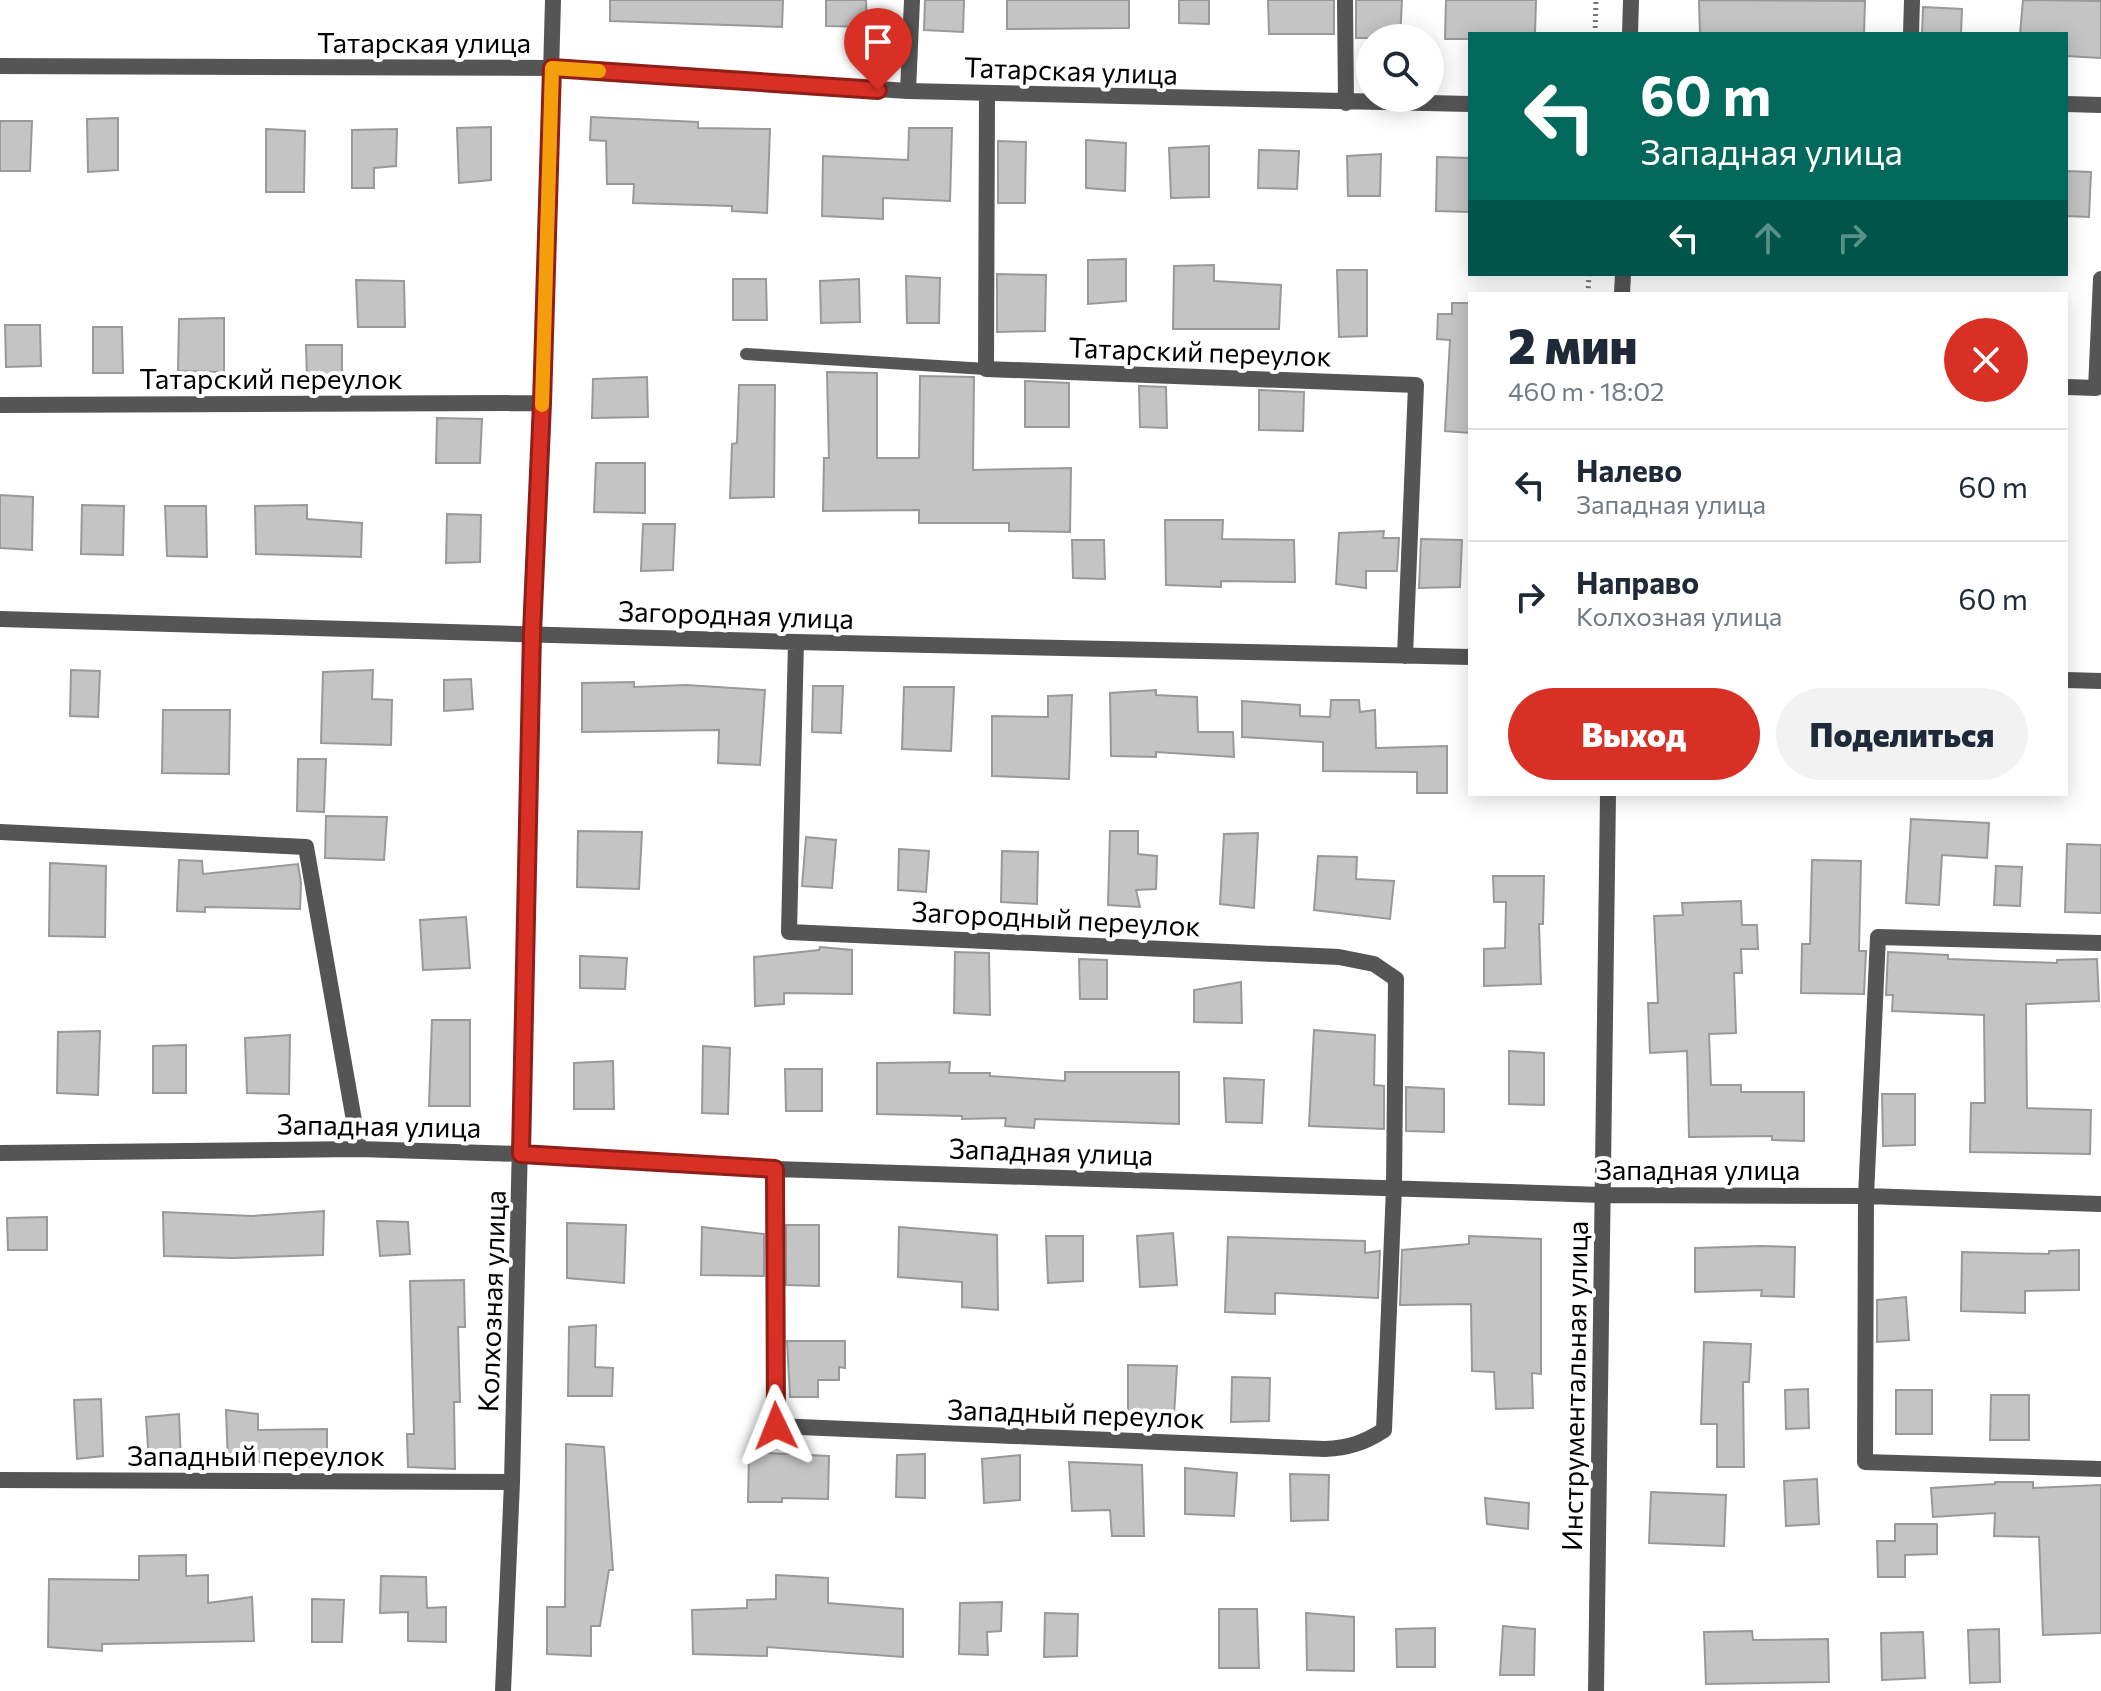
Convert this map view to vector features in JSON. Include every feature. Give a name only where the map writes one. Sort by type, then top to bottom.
[{"type":"street","name":"Колхозная улица","points":[[503,1691],[512,1482],[532,633],[553,0]]},
{"type":"street","points":[[908,91],[912,0]]},
{"type":"street","points":[[1345,0],[1346,103]]},
{"type":"street","points":[[1630,32],[1631,0]]},
{"type":"street","points":[[1911,32],[1912,0]]},
{"type":"street","name":"Татарская улица","points":[[0,66],[552,68],[908,91],[1468,104]]},
{"type":"street","points":[[986,369],[987,94]]},
{"type":"street","points":[[2068,104],[2101,105]]},
{"type":"street","points":[[2068,387],[2096,388],[2101,279]]},
{"type":"street","name":"Татарский переулок","points":[[986,369],[1416,385],[1405,656]]},
{"type":"street","name":"Татарский переулок","points":[[0,405],[542,403]]},
{"type":"street","name":"Загородная улица","points":[[0,619],[796,642],[1468,657]]},
{"type":"street","name":"Загородный переулок","points":[[796,642],[789,932],[1339,957],[1374,964],[1396,979],[1394,1188]]},
{"type":"street","points":[[2068,680],[2101,681]]},
{"type":"street","name":"Инструментальная улица","points":[[1596,1691],[1608,796]]},
{"type":"street","points":[[0,832],[306,847],[359,1149]]},
{"type":"street","points":[[2101,943],[1878,937],[1866,1196],[1865,1462],[2101,1469]]},
{"type":"street","name":"Западная улица","points":[[0,1153],[359,1149],[521,1154],[775,1169],[1603,1195],[1866,1196],[2101,1204]]},
{"type":"street","name":"Западный переулок","points":[[775,1169],[776,1426],[1325,1449],[1365,1443],[1384,1430],[1394,1188]]},
{"type":"street","name":"Западный переулок","points":[[0,1480],[512,1482]]},
{"type":"lane","points":[[746,354],[986,369]]},
{"type":"path","points":[[1595,32],[1596,0]]},
{"type":"building","points":[[610,0],[783,0],[782,27],[610,21]]},
{"type":"building","points":[[826,0],[866,0],[867,27],[826,26]]},
{"type":"building","points":[[925,0],[964,0],[963,32],[924,30]]},
{"type":"building","points":[[1007,0],[1129,0],[1129,28],[1007,29]]},
{"type":"building","points":[[1179,0],[1209,0],[1209,24],[1179,23]]},
{"type":"building","points":[[1268,0],[1334,0],[1334,34],[1269,34]]},
{"type":"building","points":[[1356,0],[1402,0],[1401,24],[1356,24]]},
{"type":"building","points":[[1446,0],[1536,0],[1535,32],[1468,32],[1468,39],[1445,39]]},
{"type":"building","points":[[1699,0],[1865,1],[1864,32],[1700,32]]},
{"type":"building","points":[[2023,0],[2101,1],[2101,58],[2068,56],[2068,32],[2020,32]]},
{"type":"building","points":[[1923,7],[1962,9],[1961,32],[1922,32]]},
{"type":"building","points":[[591,117],[698,122],[698,128],[770,129],[767,213],[732,211],[732,206],[633,203],[634,184],[607,184],[606,141],[590,140]]},
{"type":"building","points":[[118,118],[118,170],[88,172],[87,119]]},
{"type":"building","points":[[0,121],[32,121],[30,171],[0,171]]},
{"type":"building","points":[[491,127],[491,180],[459,183],[457,128]]},
{"type":"building","points":[[909,128],[952,128],[950,201],[883,198],[883,219],[822,216],[823,156],[908,160]]},
{"type":"building","points":[[266,129],[305,131],[304,192],[266,192]]},
{"type":"building","points":[[397,129],[396,166],[374,168],[374,188],[352,188],[352,130]]},
{"type":"building","points":[[1086,140],[1126,143],[1125,191],[1086,188]]},
{"type":"building","points":[[998,141],[1026,142],[1025,203],[998,203]]},
{"type":"building","points":[[1209,146],[1209,197],[1171,198],[1169,148]]},
{"type":"building","points":[[1259,150],[1299,151],[1297,189],[1258,188]]},
{"type":"building","points":[[1381,154],[1380,196],[1348,196],[1347,156]]},
{"type":"building","points":[[1437,157],[1468,158],[1468,212],[1436,211]]},
{"type":"building","points":[[2068,171],[2091,172],[2089,217],[2068,216]]},
{"type":"building","points":[[1126,259],[1126,301],[1088,304],[1088,260]]},
{"type":"building","points":[[1214,265],[1214,281],[1281,285],[1279,329],[1173,329],[1174,266]]},
{"type":"building","points":[[1337,270],[1367,270],[1367,336],[1339,337]]},
{"type":"building","points":[[997,274],[1046,275],[1045,331],[997,332]]},
{"type":"building","points":[[906,276],[940,278],[939,323],[907,323]]},
{"type":"building","points":[[733,279],[766,279],[767,320],[733,320]]},
{"type":"building","points":[[859,279],[860,322],[821,323],[820,281]]},
{"type":"building","points":[[356,280],[404,281],[405,327],[358,327]]},
{"type":"building","points":[[1452,303],[1468,303],[1468,433],[1445,431],[1450,340],[1437,339],[1438,314],[1452,314]]},
{"type":"building","points":[[224,318],[224,372],[178,371],[179,319]]},
{"type":"building","points":[[5,325],[40,325],[41,366],[6,367]]},
{"type":"building","points":[[93,327],[122,327],[123,373],[93,373]]},
{"type":"building","points":[[306,345],[342,345],[342,379],[307,380]]},
{"type":"building","points":[[827,372],[877,373],[877,458],[919,458],[920,376],[974,377],[973,470],[1071,468],[1070,532],[1009,531],[1009,523],[919,523],[919,510],[823,511],[824,458],[829,458]]},
{"type":"building","points":[[647,377],[648,417],[592,418],[593,379]]},
{"type":"building","points":[[1025,381],[1069,383],[1069,427],[1025,427]]},
{"type":"building","points":[[739,385],[775,385],[774,497],[730,498],[732,444],[737,443]]},
{"type":"building","points":[[1139,386],[1166,387],[1167,428],[1140,427]]},
{"type":"building","points":[[1259,390],[1304,392],[1303,431],[1259,430]]},
{"type":"building","points":[[437,418],[482,419],[480,463],[436,463]]},
{"type":"building","points":[[596,463],[645,463],[645,513],[594,512]]},
{"type":"building","points":[[0,495],[33,497],[32,550],[0,548]]},
{"type":"building","points":[[82,505],[124,506],[123,555],[81,554]]},
{"type":"building","points":[[307,505],[307,519],[362,523],[361,557],[256,554],[255,506]]},
{"type":"building","points":[[165,506],[206,506],[207,557],[167,556]]},
{"type":"building","points":[[447,514],[481,515],[480,562],[446,563]]},
{"type":"building","points":[[1165,520],[1223,520],[1222,539],[1294,540],[1295,582],[1221,581],[1221,587],[1166,585]]},
{"type":"building","points":[[643,524],[675,524],[673,570],[641,571]]},
{"type":"building","points":[[1384,531],[1383,538],[1399,538],[1397,571],[1366,571],[1366,588],[1336,584],[1339,533]]},
{"type":"building","points":[[1421,539],[1462,540],[1460,587],[1419,588]]},
{"type":"building","points":[[1072,540],[1104,540],[1105,579],[1073,578]]},
{"type":"building","points":[[71,670],[100,671],[98,717],[70,716]]},
{"type":"building","points":[[373,670],[372,699],[392,700],[391,745],[321,743],[323,672]]},
{"type":"building","points":[[471,679],[473,709],[444,711],[444,680]]},
{"type":"building","points":[[634,682],[634,687],[686,685],[765,690],[760,765],[718,763],[719,730],[582,732],[582,683]]},
{"type":"building","points":[[813,686],[843,686],[841,733],[812,732]]},
{"type":"building","points":[[904,687],[954,687],[951,751],[902,749]]},
{"type":"building","points":[[1156,690],[1156,695],[1197,697],[1198,732],[1233,732],[1234,757],[1156,752],[1156,757],[1111,756],[1110,693]]},
{"type":"building","points":[[1072,695],[1069,779],[992,776],[992,716],[1048,717],[1048,696]]},
{"type":"building","points":[[1331,700],[1359,700],[1360,712],[1375,710],[1376,748],[1447,746],[1447,793],[1417,793],[1417,772],[1323,771],[1323,742],[1242,737],[1242,701],[1300,705],[1300,716],[1330,717]]},
{"type":"building","points":[[163,710],[230,710],[229,774],[162,773]]},
{"type":"building","points":[[298,759],[326,759],[324,812],[297,811]]},
{"type":"building","points":[[326,816],[387,817],[384,860],[325,858]]},
{"type":"building","points":[[1911,819],[1989,823],[1987,858],[1942,855],[1939,905],[1906,903]]},
{"type":"building","points":[[578,831],[642,832],[639,889],[577,887]]},
{"type":"building","points":[[1110,831],[1138,831],[1138,854],[1157,856],[1156,889],[1136,890],[1140,907],[1108,905]]},
{"type":"building","points":[[1258,833],[1254,908],[1220,904],[1224,834]]},
{"type":"building","points":[[806,837],[836,840],[832,888],[802,886]]},
{"type":"building","points":[[2067,844],[2101,845],[2101,913],[2065,912]]},
{"type":"building","points":[[899,849],[929,851],[926,892],[898,890]]},
{"type":"building","points":[[1002,851],[1038,852],[1037,904],[1001,902]]},
{"type":"building","points":[[1318,856],[1357,857],[1356,879],[1394,881],[1390,919],[1314,910]]},
{"type":"building","points":[[179,860],[202,861],[203,874],[298,864],[300,909],[205,907],[205,912],[177,911]]},
{"type":"building","points":[[1812,860],[1861,861],[1859,951],[1866,951],[1864,994],[1801,993],[1802,944],[1810,944]]},
{"type":"building","points":[[50,863],[106,866],[105,937],[49,936]]},
{"type":"building","points":[[1996,866],[2022,867],[2020,906],[1994,905]]},
{"type":"building","points":[[1493,876],[1544,876],[1543,924],[1539,924],[1541,984],[1484,986],[1484,949],[1505,948],[1506,902],[1494,902]]},
{"type":"building","points":[[1741,901],[1742,925],[1757,925],[1758,949],[1741,949],[1742,973],[1734,973],[1736,1033],[1709,1034],[1711,1085],[1741,1085],[1741,1092],[1804,1092],[1804,1141],[1772,1140],[1772,1136],[1689,1137],[1687,1051],[1650,1053],[1648,1003],[1658,1003],[1654,916],[1683,915],[1682,903]]},
{"type":"building","points":[[466,917],[470,968],[423,970],[420,920]]},
{"type":"building","points":[[820,947],[852,950],[852,994],[784,993],[784,1004],[755,1006],[754,957],[819,950]]},
{"type":"building","points":[[955,952],[989,953],[990,1015],[954,1013]]},
{"type":"building","points":[[1888,952],[1948,955],[1948,959],[2057,963],[2057,960],[2097,959],[2099,1001],[2026,1004],[2027,1108],[2091,1110],[2090,1154],[1970,1152],[1971,1103],[1985,1103],[1984,1015],[1892,1011],[1893,995],[1886,995]]},
{"type":"building","points":[[580,956],[627,958],[625,989],[580,988]]},
{"type":"building","points":[[1079,959],[1107,960],[1107,999],[1080,999]]},
{"type":"building","points":[[1241,982],[1242,1023],[1194,1022],[1194,990]]},
{"type":"building","points":[[432,1020],[470,1020],[470,1106],[429,1106]]},
{"type":"building","points":[[1314,1030],[1375,1035],[1374,1085],[1384,1086],[1384,1129],[1309,1126]]},
{"type":"building","points":[[100,1031],[98,1095],[57,1093],[58,1032]]},
{"type":"building","points":[[290,1035],[289,1094],[247,1093],[245,1038]]},
{"type":"building","points":[[186,1045],[186,1093],[153,1093],[153,1046]]},
{"type":"building","points":[[703,1046],[730,1048],[728,1114],[702,1113]]},
{"type":"building","points":[[1509,1051],[1544,1053],[1544,1105],[1509,1104]]},
{"type":"building","points":[[613,1061],[614,1109],[574,1109],[574,1063]]},
{"type":"building","points":[[950,1062],[949,1073],[990,1073],[990,1076],[1065,1081],[1065,1072],[1179,1072],[1179,1124],[1035,1119],[1034,1128],[1005,1126],[1006,1118],[877,1114],[877,1063]]},
{"type":"building","points":[[785,1069],[822,1069],[822,1111],[786,1111]]},
{"type":"building","points":[[1224,1078],[1264,1080],[1262,1123],[1226,1122]]},
{"type":"building","points":[[1406,1087],[1444,1089],[1444,1132],[1406,1131]]},
{"type":"building","points":[[1882,1094],[1915,1094],[1915,1145],[1883,1146]]},
{"type":"building","points":[[324,1211],[323,1255],[233,1258],[164,1256],[163,1212],[252,1216]]},
{"type":"building","points":[[47,1217],[47,1250],[8,1250],[7,1218]]},
{"type":"building","points":[[377,1221],[408,1222],[410,1254],[380,1256]]},
{"type":"building","points":[[567,1223],[626,1225],[624,1283],[567,1278]]},
{"type":"building","points":[[786,1225],[819,1225],[819,1286],[786,1285]]},
{"type":"building","points":[[702,1227],[764,1234],[764,1276],[701,1275]]},
{"type":"building","points":[[899,1227],[997,1235],[998,1310],[962,1307],[962,1282],[898,1277]]},
{"type":"building","points":[[1173,1233],[1177,1285],[1140,1287],[1137,1236]]},
{"type":"building","points":[[1046,1236],[1083,1236],[1083,1281],[1048,1283]]},
{"type":"building","points":[[1469,1236],[1541,1239],[1541,1374],[1532,1373],[1533,1408],[1496,1409],[1494,1372],[1472,1371],[1471,1304],[1400,1305],[1402,1250],[1469,1244]]},
{"type":"building","points":[[1228,1237],[1365,1241],[1365,1253],[1380,1251],[1378,1298],[1275,1293],[1275,1314],[1225,1312]]},
{"type":"building","points":[[1795,1247],[1794,1297],[1761,1296],[1762,1290],[1695,1292],[1695,1248]]},
{"type":"building","points":[[2079,1250],[2079,1290],[2025,1291],[2025,1313],[1961,1311],[1962,1252],[2049,1254],[2049,1251]]},
{"type":"building","points":[[464,1280],[465,1327],[458,1327],[460,1402],[454,1402],[455,1469],[408,1467],[407,1434],[414,1434],[410,1281]]},
{"type":"building","points":[[1906,1297],[1909,1340],[1877,1342],[1877,1300]]},
{"type":"building","points":[[596,1325],[595,1367],[613,1368],[612,1396],[568,1396],[569,1327]]},
{"type":"building","points":[[787,1341],[845,1341],[845,1368],[839,1367],[839,1380],[818,1380],[818,1397],[790,1397]]},
{"type":"building","points":[[1704,1342],[1751,1344],[1749,1382],[1743,1382],[1744,1467],[1717,1467],[1717,1424],[1701,1424]]},
{"type":"building","points":[[1128,1365],[1177,1366],[1174,1416],[1128,1417]]},
{"type":"building","points":[[1232,1377],[1270,1378],[1269,1421],[1231,1422]]},
{"type":"building","points":[[1808,1389],[1809,1428],[1786,1429],[1785,1390]]},
{"type":"building","points":[[1896,1390],[1932,1390],[1932,1434],[1896,1434]]},
{"type":"building","points":[[1991,1395],[2029,1395],[2029,1440],[1990,1440]]},
{"type":"building","points":[[101,1399],[103,1456],[77,1459],[74,1400]]},
{"type":"building","points":[[226,1410],[258,1414],[258,1430],[327,1429],[327,1466],[300,1467],[300,1460],[228,1463]]},
{"type":"building","points":[[179,1414],[181,1462],[149,1462],[146,1417]]},
{"type":"building","points":[[566,1444],[604,1447],[613,1570],[609,1570],[600,1626],[591,1626],[591,1656],[547,1654],[547,1607],[565,1607]]},
{"type":"building","points":[[749,1452],[829,1456],[828,1499],[782,1498],[782,1502],[748,1502]]},
{"type":"building","points":[[925,1454],[925,1498],[896,1497],[897,1455]]},
{"type":"building","points":[[1020,1455],[1020,1500],[984,1503],[982,1459]]},
{"type":"building","points":[[1069,1462],[1142,1465],[1144,1536],[1112,1536],[1110,1510],[1072,1511]]},
{"type":"building","points":[[1185,1468],[1237,1473],[1234,1516],[1185,1514]]},
{"type":"building","points":[[1290,1474],[1329,1475],[1328,1520],[1291,1521]]},
{"type":"building","points":[[1817,1479],[1819,1524],[1786,1526],[1784,1481]]},
{"type":"building","points":[[2033,1482],[2033,1488],[2101,1485],[2101,1633],[2043,1635],[2039,1537],[1994,1536],[1995,1513],[1933,1517],[1931,1488]]},
{"type":"building","points":[[1651,1492],[1726,1495],[1724,1546],[1649,1543]]},
{"type":"building","points":[[1485,1498],[1529,1503],[1528,1529],[1487,1524]]},
{"type":"building","points":[[1895,1524],[1937,1524],[1937,1554],[1905,1555],[1905,1577],[1878,1577],[1877,1541],[1895,1541]]},
{"type":"building","points":[[186,1555],[186,1576],[208,1575],[208,1603],[252,1597],[254,1641],[102,1644],[102,1651],[48,1647],[49,1579],[139,1580],[139,1556]]},
{"type":"building","points":[[776,1575],[828,1578],[828,1603],[903,1609],[903,1657],[767,1647],[767,1656],[693,1654],[692,1610],[747,1608],[747,1600],[776,1599]]},
{"type":"building","points":[[381,1576],[426,1577],[427,1608],[446,1607],[446,1642],[408,1641],[408,1612],[380,1613]]},
{"type":"building","points":[[312,1599],[344,1600],[342,1642],[312,1642]]},
{"type":"building","points":[[1002,1602],[1001,1631],[987,1632],[988,1655],[959,1654],[960,1603]]},
{"type":"building","points":[[1219,1609],[1257,1609],[1259,1668],[1219,1668]]},
{"type":"building","points":[[1045,1613],[1078,1614],[1077,1656],[1044,1657]]},
{"type":"building","points":[[1306,1613],[1354,1617],[1354,1671],[1307,1670]]},
{"type":"building","points":[[1503,1626],[1535,1629],[1534,1675],[1500,1675]]},
{"type":"building","points":[[1435,1628],[1435,1667],[1397,1667],[1396,1629]]},
{"type":"building","points":[[1999,1629],[2000,1682],[1970,1683],[1968,1630]]},
{"type":"building","points":[[1752,1631],[1753,1640],[1828,1639],[1829,1682],[1706,1684],[1704,1632]]},
{"type":"building","points":[[1923,1632],[1925,1678],[1882,1680],[1881,1633]]},
{"type":"slow traffic","points":[[542,405],[552,68],[599,71]]},
{"type":"route","points":[[776,1426],[775,1169],[521,1154],[532,633],[552,68],[878,90]]}]
